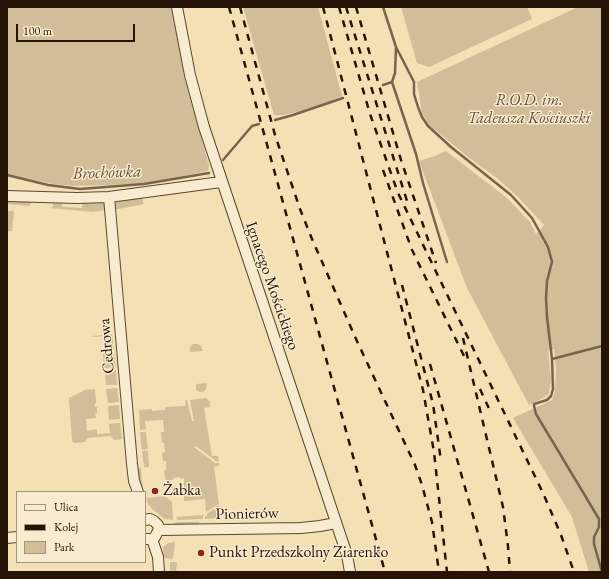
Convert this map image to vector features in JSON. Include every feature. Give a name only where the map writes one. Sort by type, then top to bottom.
[{"type":"street","name":"Ignacego Mościckiego","points":[[177,7],[190,75],[204,127],[221,182],[347,555],[350,572]]},
{"type":"street","points":[[7,196],[76,198],[109,197],[221,182]]},
{"type":"street","name":"Cedrowa","points":[[109,197],[133,468],[138,491]]},
{"type":"street","points":[[146,518],[154,521],[158,525],[158,534],[149,539],[158,557],[158,572]]},
{"type":"street","name":"Pionierów","points":[[159,530],[301,528],[336,523]]},
{"type":"green space","points":[[7,7],[172,7],[184,76],[209,166],[208,171],[142,184],[73,186],[52,184],[7,174]]},
{"type":"green space","points":[[243,7],[318,7],[342,96],[301,111],[284,115],[274,115]]},
{"type":"green space","name":"R.O.D. im. Tadeusza Kościuszki","points":[[401,7],[527,7],[532,19],[429,67],[417,63]]},
{"type":"green space","points":[[578,7],[602,7],[602,572],[589,572],[572,517],[513,418],[552,400],[555,391],[556,370],[554,349],[548,350],[551,379],[549,393],[545,397],[529,405],[467,288],[419,161],[446,151],[507,198],[530,222],[536,234],[544,225],[518,197],[497,178],[468,157],[428,124],[422,113],[417,82]]},
{"type":"green space","points":[[142,198],[144,204],[113,210],[116,202]]},
{"type":"green space","points":[[7,200],[31,200],[30,206],[7,204]]},
{"type":"green space","points":[[53,201],[61,201],[62,207],[82,208],[83,202],[100,201],[104,203],[107,210],[93,212],[49,208],[53,207]]},
{"type":"green space","points":[[7,211],[14,211],[12,231],[7,231]]},
{"type":"green space","points":[[112,334],[114,350],[105,351],[107,348],[106,338],[104,336],[92,336]]},
{"type":"green space","points":[[193,344],[198,344],[201,346],[203,351],[190,352],[190,347]]},
{"type":"green space","points":[[114,353],[116,367],[104,368],[103,354]]},
{"type":"green space","points":[[116,370],[117,385],[106,385],[105,372]]},
{"type":"green space","points":[[207,383],[206,389],[203,392],[196,390],[196,384]]},
{"type":"green space","points":[[117,388],[119,402],[108,403],[106,389]]},
{"type":"green space","points":[[94,389],[96,403],[95,407],[97,407],[97,413],[95,413],[96,418],[86,419],[87,431],[97,429],[97,434],[110,433],[109,424],[120,423],[122,439],[114,440],[111,436],[87,438],[85,442],[74,443],[72,441],[69,398],[85,390]]},
{"type":"green space","points":[[206,398],[210,402],[210,407],[204,408],[212,456],[218,456],[219,461],[216,461],[196,446],[194,447],[215,463],[219,463],[220,465],[214,467],[219,504],[206,512],[205,499],[184,501],[184,478],[173,478],[173,480],[165,479],[164,470],[166,470],[166,461],[163,461],[162,453],[165,452],[161,432],[164,432],[163,420],[145,421],[146,429],[140,430],[139,410],[165,410],[165,407],[185,406],[187,400],[192,421],[194,421],[190,400]]},
{"type":"green space","points":[[119,405],[120,419],[109,420],[108,406]]},
{"type":"green space","points":[[140,432],[146,432],[148,449],[142,450]]},
{"type":"green space","points":[[142,451],[148,451],[149,467],[144,467]]},
{"type":"green space","points":[[141,468],[143,491],[142,491],[136,469]]},
{"type":"green space","points":[[165,496],[172,502],[173,520],[165,519],[152,509],[146,498]]},
{"type":"green space","points":[[219,505],[221,518],[205,519],[207,514]]},
{"type":"green space","points":[[203,515],[203,519],[178,520],[176,517]]},
{"type":"green space","points":[[176,522],[199,522],[200,526],[173,526]]},
{"type":"green space","points":[[175,542],[173,559],[164,557],[163,547],[168,543]]},
{"type":"green space","points":[[170,562],[177,562],[176,572],[170,572]]},
{"type":"waterway","name":"Brochówka","points":[[383,7],[396,47],[395,73],[392,82],[383,85]]},
{"type":"waterway","points":[[396,47],[414,82],[414,94],[418,107],[428,126],[451,147],[511,195],[532,218],[548,247],[552,262],[547,281],[546,298],[552,359],[553,389],[551,396],[547,400],[534,404],[534,406],[536,414],[599,519],[599,527],[594,537],[594,544],[602,572]]},
{"type":"waterway","points":[[392,82],[416,154],[423,183],[447,262]]},
{"type":"waterway","name":"Brochówka","points":[[275,120],[343,98]]},
{"type":"waterway","name":"Brochówka","points":[[223,160],[252,126],[259,124]]},
{"type":"waterway","name":"Brochówka","points":[[7,175],[48,185],[80,189],[144,184],[209,173]]},
{"type":"waterway","points":[[552,359],[602,346]]},
{"type":"railway","points":[[229,7],[385,572]]},
{"type":"railway","points":[[240,7],[275,135],[300,209],[356,339],[415,465],[432,522],[439,572]]},
{"type":"railway","points":[[323,7],[423,390],[434,452],[447,572]]},
{"type":"railway","points":[[339,7],[370,114],[398,193],[543,493],[561,535],[574,572]]},
{"type":"railway","points":[[346,7],[407,201]]},
{"type":"railway","points":[[356,7],[401,160],[436,263]]},
{"type":"railway","points":[[383,170],[412,250],[465,358]]},
{"type":"railway","points":[[402,285],[433,404],[441,461]]},
{"type":"railway","points":[[463,338],[503,507],[510,572]]},
{"type":"railway","points":[[430,364],[489,572]]},
{"type":"railway","points":[[480,389],[491,413]]},
{"type":"place","name":"Żabka","points":[[155,491]]},
{"type":"place","name":"Punkt Przedszkolny Ziarenko","points":[[201,553]]}]
